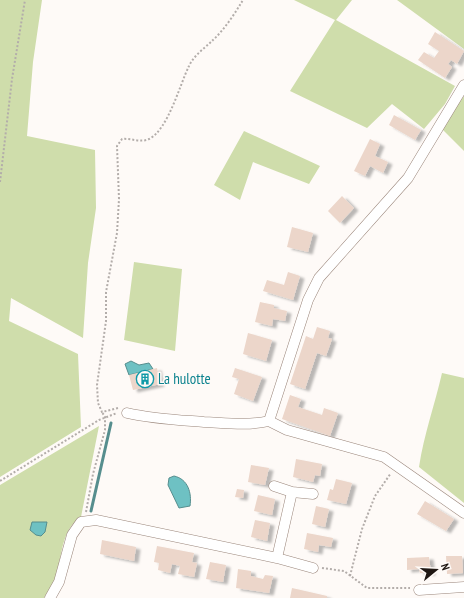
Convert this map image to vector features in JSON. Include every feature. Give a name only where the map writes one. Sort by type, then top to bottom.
[{"type":"street","points":[[269,420],[308,300],[319,278],[408,178],[464,85]]},
{"type":"street","points":[[125,411],[151,419],[238,424],[260,423],[269,420],[287,430],[384,457],[430,491],[464,513]]},
{"type":"street","points":[[274,486],[292,492],[312,494]]},
{"type":"street","points":[[277,558],[292,492]]},
{"type":"street","points":[[50,598],[59,582],[72,535],[80,522],[86,521],[96,520],[277,558],[313,568]]},
{"type":"street","points":[[419,590],[464,587]]},
{"type":"path","points":[[0,182],[12,79],[25,0]]},
{"type":"path","points":[[86,521],[87,504],[93,474],[105,430],[105,418],[98,403],[97,385],[106,322],[106,287],[117,234],[119,199],[117,146],[122,139],[145,140],[149,139],[158,131],[184,82],[192,60],[202,48],[214,39],[243,0]]},
{"type":"path","points":[[102,412],[111,409],[125,411]]},
{"type":"path","points":[[0,481],[105,418],[125,411]]},
{"type":"path","points":[[350,576],[362,529],[375,496],[396,466]]},
{"type":"path","points":[[313,568],[344,571],[367,588],[387,589],[405,587],[419,590]]},
{"type":"green space","points":[[0,0],[42,0],[33,62],[27,136],[95,150],[96,208],[88,263],[83,338],[11,298],[9,321],[78,354],[81,427],[0,477]]},
{"type":"green space","points":[[294,0],[352,0],[336,20],[455,86],[445,104],[424,129],[392,104],[367,128],[290,91],[335,20]]},
{"type":"green space","points":[[397,0],[464,0],[464,49]]},
{"type":"green space","points":[[464,96],[464,151],[441,128]]},
{"type":"green space","points":[[244,131],[320,166],[309,184],[253,162],[240,200],[214,185]]},
{"type":"green space","points":[[134,262],[182,269],[175,351],[124,340]]},
{"type":"green space","points":[[442,373],[464,378],[464,503],[419,467]]},
{"type":"green space","points":[[99,426],[81,517],[74,523],[65,538],[54,582],[44,598],[0,598],[0,485]]},
{"type":"water","points":[[131,361],[139,365],[149,363],[153,369],[129,375],[125,364]]},
{"type":"water","points":[[174,476],[186,483],[190,492],[190,506],[179,508],[168,485],[169,478]]},
{"type":"water","points":[[32,522],[47,522],[45,532],[41,536],[36,535],[30,530]]},
{"type":"building","points":[[435,32],[464,51],[457,64],[451,60],[448,64],[452,67],[445,78],[418,60],[424,52],[434,58],[439,51],[428,44]]},
{"type":"building","points":[[394,115],[421,130],[415,140],[389,125]]},
{"type":"building","points":[[370,139],[380,144],[375,156],[388,162],[383,173],[370,166],[365,176],[354,171]]},
{"type":"building","points":[[342,196],[354,208],[340,223],[328,211]]},
{"type":"building","points":[[292,227],[313,233],[308,252],[287,247]]},
{"type":"building","points":[[288,272],[300,276],[293,300],[263,291],[267,280],[284,285]]},
{"type":"building","points":[[260,302],[274,305],[274,308],[287,311],[285,321],[273,319],[272,326],[255,322]]},
{"type":"building","points":[[317,327],[330,331],[328,338],[332,339],[326,356],[317,353],[305,389],[290,384],[306,336],[313,339]]},
{"type":"building","points":[[248,333],[272,340],[266,361],[243,354]]},
{"type":"building","name":"La hulotte","points":[[157,368],[160,384],[133,390],[129,375]]},
{"type":"building","points":[[235,368],[262,377],[253,401],[234,394],[239,379],[232,377]]},
{"type":"building","points":[[290,395],[301,399],[298,407],[322,415],[324,408],[338,413],[330,436],[282,419]]},
{"type":"building","points":[[296,459],[322,464],[320,476],[315,475],[313,482],[293,477]]},
{"type":"building","points":[[251,465],[269,468],[265,485],[248,482]]},
{"type":"building","points":[[336,479],[352,483],[346,504],[327,500],[330,489],[333,490]]},
{"type":"building","points":[[237,489],[244,490],[243,498],[235,497]]},
{"type":"building","points":[[258,495],[275,499],[272,515],[254,511]]},
{"type":"building","points":[[425,501],[454,519],[446,531],[417,514]]},
{"type":"building","points":[[316,506],[329,509],[325,527],[312,524]]},
{"type":"building","points":[[255,520],[270,523],[267,541],[251,537]]},
{"type":"building","points":[[307,533],[333,538],[331,547],[319,545],[318,552],[304,549]]},
{"type":"building","points":[[102,540],[136,547],[134,561],[100,554]]},
{"type":"building","points":[[157,546],[194,553],[192,562],[197,563],[194,577],[178,574],[180,566],[172,564],[170,573],[158,570],[159,563],[154,562]]},
{"type":"building","points":[[446,556],[462,556],[463,573],[447,574]]},
{"type":"building","points":[[429,557],[431,573],[420,573],[419,569],[407,570],[407,558]]},
{"type":"building","points":[[210,562],[226,565],[223,582],[206,579]]},
{"type":"building","points":[[238,569],[251,571],[251,576],[263,579],[265,575],[273,576],[269,593],[236,588]]},
{"type":"building","points":[[292,588],[327,596],[327,598],[290,598]]},
{"type":"waterway","points":[[91,511],[111,423]]},
{"type":"place","name":"La hulotte","points":[[145,379]]}]
